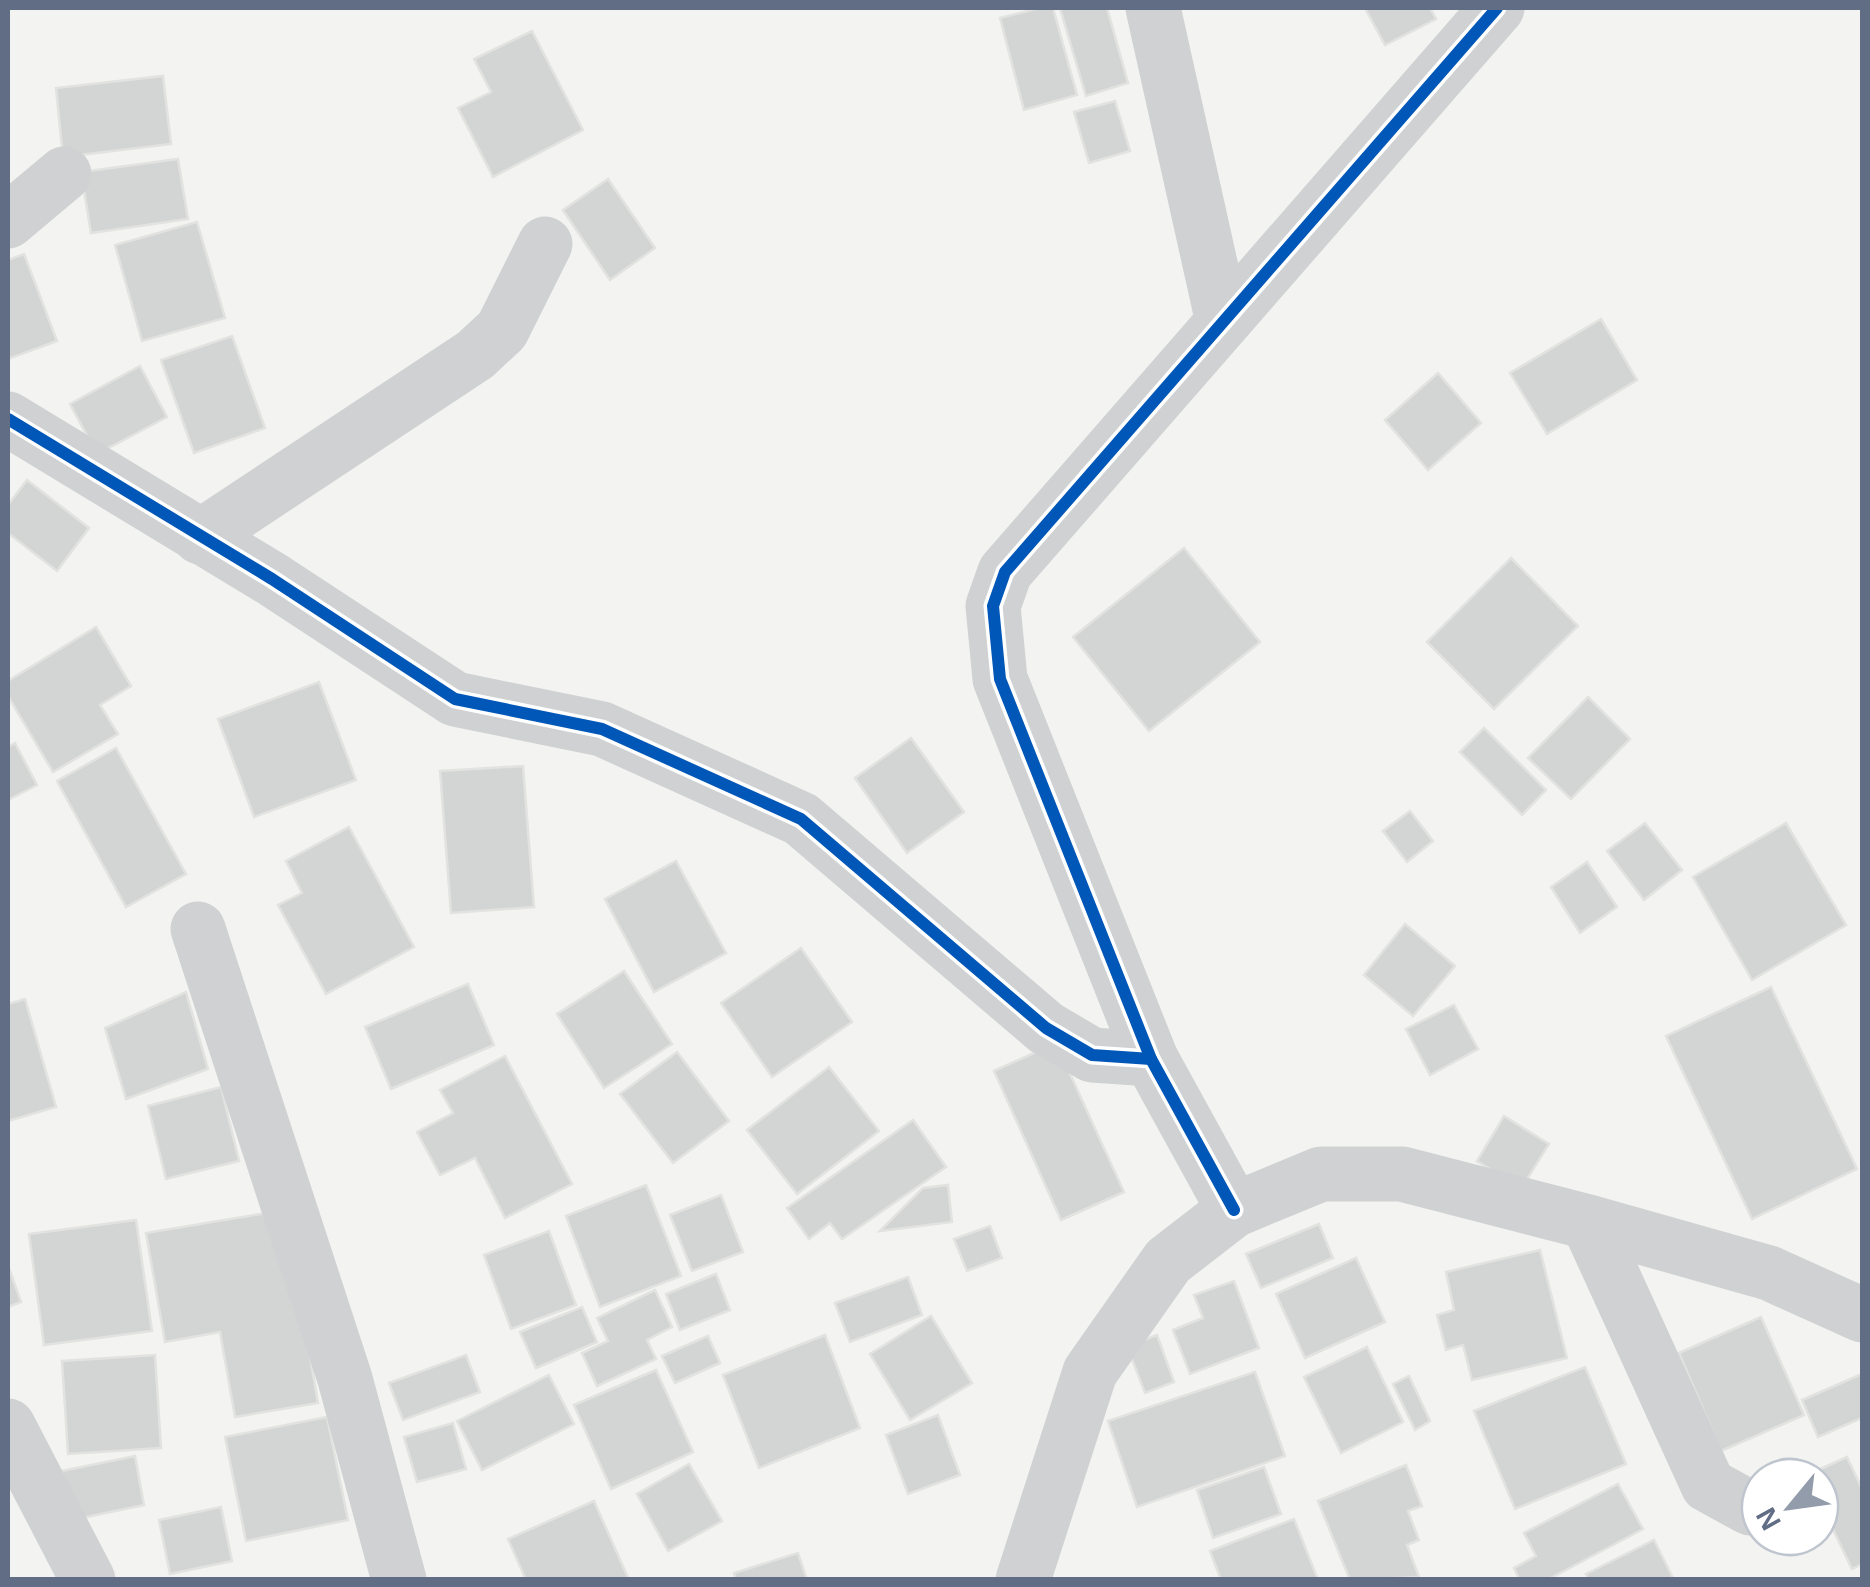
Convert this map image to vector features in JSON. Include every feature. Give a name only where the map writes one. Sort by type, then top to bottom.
[{"type":"street","points":[[1153,8],[1223,322]]},
{"type":"street","points":[[1234,1210],[1150,1059],[1000,679],[993,606],[1005,572],[1497,8]]},
{"type":"street","points":[[8,221],[64,174]]},
{"type":"street","points":[[200,537],[475,356],[502,330],[545,244]]},
{"type":"street","points":[[8,419],[455,699],[602,729],[802,819],[1046,1028],[1092,1056],[1150,1059]]},
{"type":"street","points":[[198,930],[346,1379],[399,1580]]},
{"type":"street","points":[[1023,1580],[1090,1372],[1168,1261],[1234,1210],[1321,1174],[1402,1174],[1588,1222],[1769,1273],[1862,1315]]},
{"type":"street","points":[[1588,1222],[1708,1485],[1740,1503]]},
{"type":"street","points":[[8,1426],[88,1580]]},
{"type":"building","points":[[1053,8],[1077,95],[1024,110],[1000,18]]},
{"type":"building","points":[[1060,8],[1107,8],[1128,83],[1086,96]]},
{"type":"building","points":[[1365,8],[1430,8],[1436,19],[1385,45]]},
{"type":"building","points":[[532,31],[583,130],[493,177],[458,108],[491,92],[474,59]]},
{"type":"building","points":[[163,76],[171,144],[63,157],[56,88]]},
{"type":"building","points":[[1115,101],[1130,151],[1089,163],[1074,112]]},
{"type":"building","points":[[178,159],[188,219],[91,233],[81,172]]},
{"type":"building","points":[[608,179],[655,248],[610,280],[563,210]]},
{"type":"building","points":[[197,222],[225,318],[142,341],[115,245]]},
{"type":"building","points":[[24,254],[57,341],[8,359],[8,260]]},
{"type":"building","points":[[1601,319],[1637,380],[1547,434],[1510,373]]},
{"type":"building","points":[[232,336],[265,428],[194,453],[161,360]]},
{"type":"building","points":[[140,366],[167,417],[97,454],[70,404]]},
{"type":"building","points":[[1438,373],[1481,423],[1428,470],[1385,420]]},
{"type":"building","points":[[27,480],[89,528],[57,571],[8,533],[8,505]]},
{"type":"building","points":[[1184,548],[1260,642],[1149,731],[1073,637]]},
{"type":"building","points":[[1511,558],[1578,626],[1494,709],[1427,642]]},
{"type":"building","points":[[96,627],[131,686],[100,705],[118,734],[53,772],[8,696],[8,681]]},
{"type":"building","points":[[319,682],[356,780],[254,817],[218,719]]},
{"type":"building","points":[[1588,697],[1630,739],[1571,799],[1528,758]]},
{"type":"building","points":[[1484,728],[1546,790],[1522,815],[1460,752]]},
{"type":"building","points":[[911,738],[964,812],[907,853],[855,778]]},
{"type":"building","points":[[15,743],[37,785],[8,800],[8,747]]},
{"type":"building","points":[[116,748],[186,874],[126,907],[57,781]]},
{"type":"building","points":[[523,766],[534,907],[451,913],[440,771]]},
{"type":"building","points":[[1410,811],[1433,841],[1407,862],[1383,831]]},
{"type":"building","points":[[1645,823],[1682,870],[1644,900],[1607,851]]},
{"type":"building","points":[[1786,823],[1846,925],[1752,980],[1693,877]]},
{"type":"building","points":[[349,827],[414,947],[326,994],[278,905],[302,893],[286,861]]},
{"type":"building","points":[[676,861],[726,953],[654,992],[605,899]]},
{"type":"building","points":[[1587,862],[1617,907],[1580,933],[1551,887]]},
{"type":"building","points":[[1405,924],[1455,966],[1413,1016],[1364,975]]},
{"type":"building","points":[[801,948],[852,1022],[772,1077],[721,1003]]},
{"type":"building","points":[[624,971],[672,1044],[604,1088],[557,1014]]},
{"type":"building","points":[[468,984],[494,1045],[391,1089],[365,1027]]},
{"type":"building","points":[[1771,987],[1857,1169],[1752,1219],[1666,1036]]},
{"type":"building","points":[[186,992],[208,1069],[126,1099],[105,1028]]},
{"type":"building","points":[[25,999],[56,1107],[8,1121],[8,1004]]},
{"type":"building","points":[[1454,1005],[1478,1049],[1430,1075],[1406,1029]]},
{"type":"building","points":[[1056,1043],[1124,1192],[1061,1220],[994,1071]]},
{"type":"building","points":[[677,1052],[729,1121],[673,1163],[620,1094]]},
{"type":"building","points":[[505,1056],[572,1184],[505,1218],[475,1158],[440,1175],[417,1132],[453,1113],[440,1090]]},
{"type":"building","points":[[829,1067],[879,1131],[797,1194],[747,1130]]},
{"type":"building","points":[[221,1087],[239,1161],[166,1179],[148,1106]]},
{"type":"building","points":[[1504,1116],[1549,1144],[1521,1189],[1477,1161]]},
{"type":"building","points":[[913,1120],[946,1167],[842,1239],[830,1223],[809,1239],[787,1208]]},
{"type":"building","points":[[646,1185],[681,1276],[600,1307],[566,1216]]},
{"type":"building","points":[[948,1185],[952,1222],[880,1231],[923,1188]]},
{"type":"building","points":[[721,1195],[743,1252],[692,1271],[670,1215]]},
{"type":"building","points":[[285,1210],[318,1403],[235,1417],[220,1332],[165,1342],[146,1233]]},
{"type":"building","points":[[136,1220],[152,1331],[44,1345],[29,1234]]},
{"type":"building","points":[[1319,1224],[1333,1258],[1261,1288],[1246,1254]]},
{"type":"building","points":[[990,1226],[1002,1258],[967,1271],[954,1239]]},
{"type":"building","points":[[549,1231],[576,1305],[511,1329],[484,1255]]},
{"type":"building","points":[[1540,1250],[1567,1358],[1472,1380],[1463,1345],[1446,1350],[1437,1315],[1454,1310],[1446,1272]]},
{"type":"building","points":[[1356,1258],[1385,1322],[1305,1358],[1276,1294]]},
{"type":"building","points":[[8,1265],[21,1302],[8,1307]]},
{"type":"building","points":[[716,1274],[730,1310],[680,1330],[666,1294]]},
{"type":"building","points":[[908,1277],[922,1315],[850,1342],[835,1303]]},
{"type":"building","points":[[1234,1281],[1259,1348],[1190,1374],[1173,1330],[1203,1318],[1194,1295]]},
{"type":"building","points":[[655,1290],[672,1327],[647,1340],[656,1359],[597,1386],[582,1353],[608,1341],[597,1318]]},
{"type":"building","points":[[582,1307],[597,1342],[536,1368],[520,1332]]},
{"type":"building","points":[[931,1316],[972,1383],[910,1420],[870,1354]]},
{"type":"building","points":[[1761,1317],[1804,1415],[1721,1451],[1679,1353]]},
{"type":"building","points":[[825,1335],[860,1428],[759,1468],[723,1375]]},
{"type":"building","points":[[1157,1335],[1174,1382],[1145,1393],[1127,1346]]},
{"type":"building","points":[[708,1336],[720,1363],[675,1383],[662,1356]]},
{"type":"building","points":[[1367,1347],[1403,1422],[1341,1453],[1304,1377]]},
{"type":"building","points":[[155,1355],[161,1448],[68,1454],[62,1361]]},
{"type":"building","points":[[466,1355],[480,1392],[403,1420],[389,1383]]},
{"type":"building","points":[[1585,1367],[1626,1464],[1515,1509],[1474,1411]]},
{"type":"building","points":[[656,1370],[693,1452],[611,1489],[574,1405]]},
{"type":"building","points":[[1255,1372],[1285,1456],[1137,1507],[1108,1421]]},
{"type":"building","points":[[1862,1374],[1862,1418],[1818,1437],[1802,1400]]},
{"type":"building","points":[[549,1375],[574,1424],[482,1470],[457,1421]]},
{"type":"building","points":[[1409,1376],[1430,1421],[1415,1430],[1393,1384]]},
{"type":"building","points":[[938,1415],[960,1475],[908,1494],[886,1435]]},
{"type":"building","points":[[327,1417],[348,1520],[246,1541],[225,1437]]},
{"type":"building","points":[[453,1423],[466,1469],[417,1482],[404,1437]]},
{"type":"building","points":[[135,1456],[144,1505],[72,1520],[62,1471]]},
{"type":"building","points":[[1847,1457],[1862,1489],[1862,1564],[1852,1569],[1840,1544],[1840,1460]]},
{"type":"building","points":[[689,1464],[722,1521],[668,1551],[637,1494]]},
{"type":"building","points":[[1406,1465],[1422,1506],[1408,1511],[1419,1540],[1407,1545],[1419,1577],[1350,1580],[1318,1501]]},
{"type":"building","points":[[1264,1467],[1281,1514],[1213,1538],[1197,1490]]},
{"type":"building","points":[[1618,1484],[1643,1529],[1547,1580],[1520,1580],[1514,1568],[1536,1556],[1524,1533]]},
{"type":"building","points":[[594,1501],[629,1580],[526,1580],[508,1539]]},
{"type":"building","points":[[221,1507],[232,1561],[170,1574],[159,1520]]},
{"type":"building","points":[[1294,1519],[1318,1580],[1221,1580],[1210,1551]]},
{"type":"building","points":[[1654,1540],[1674,1580],[1589,1580],[1586,1574]]},
{"type":"building","points":[[798,1553],[807,1580],[736,1580],[734,1573]]},
{"type":"cycle path","points":[[1234,1210],[1151,1059],[1000,679],[993,606],[1005,572],[1497,8]]},
{"type":"cycle path","points":[[8,419],[272,579],[455,699],[602,729],[801,819],[1046,1028],[1092,1055],[1151,1059]]}]
